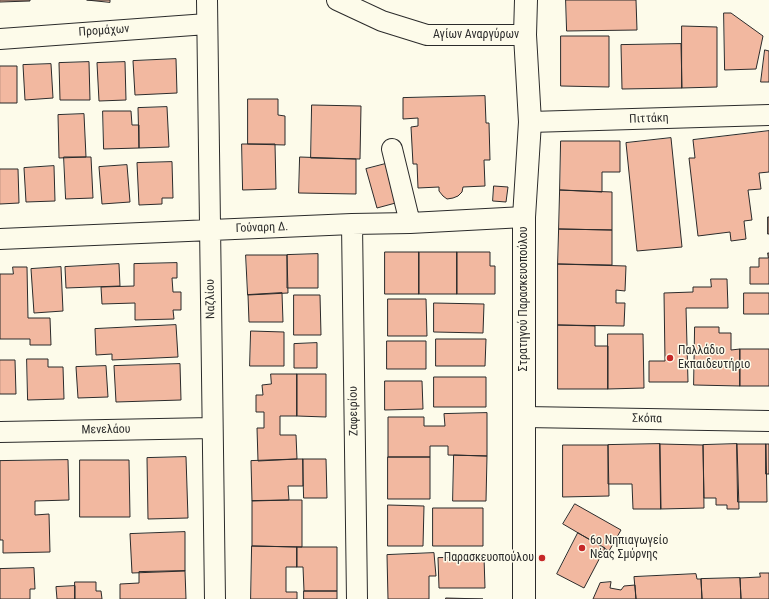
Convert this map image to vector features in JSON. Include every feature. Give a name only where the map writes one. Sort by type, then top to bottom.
[{"type":"street","name":"Ναζλίου","points":[[207,0],[215,599]]},
{"type":"street","name":"Αγίων Αναργύρων","points":[[337,0],[382,21],[427,35],[525,36]]},
{"type":"street","name":"Στρατηγού Παρασκευοπούλου","points":[[524,599],[524,217],[530,122],[525,36],[526,0]]},
{"type":"street","name":"Προμάχων","points":[[0,39],[207,24]]},
{"type":"street","name":"Πιττάκη","points":[[530,122],[769,115]]},
{"type":"street","points":[[392,149],[410,223]]},
{"type":"street","name":"Γούναρη Δ.","points":[[0,239],[352,224],[410,223],[524,217]]},
{"type":"street","name":"Ζαφειρίου","points":[[352,224],[357,599]]},
{"type":"street","name":"Σκόπα","points":[[525,417],[769,421]]},
{"type":"street","name":"Μενελάου","points":[[0,432],[212,428]]},
{"type":"building","points":[[0,0],[30,0],[30,1],[0,2]]},
{"type":"building","points":[[87,0],[110,0],[110,2]]},
{"type":"building","points":[[566,0],[636,0],[637,30],[567,31]]},
{"type":"building","points":[[724,13],[731,13],[763,36],[756,69],[725,70]]},
{"type":"building","points":[[682,26],[717,27],[717,87],[682,88]]},
{"type":"building","points":[[561,36],[609,36],[609,87],[561,86]]},
{"type":"building","points":[[681,44],[682,88],[622,89],[621,45]]},
{"type":"building","points":[[765,50],[769,51],[769,82],[761,82]]},
{"type":"building","points":[[176,59],[177,93],[135,95],[133,61]]},
{"type":"building","points":[[89,62],[90,100],[60,100],[59,63]]},
{"type":"building","points":[[125,62],[126,100],[99,101],[97,63]]},
{"type":"building","points":[[51,64],[53,98],[25,100],[23,65]]},
{"type":"building","points":[[0,66],[17,66],[17,103],[0,103]]},
{"type":"building","points":[[485,96],[486,123],[489,123],[490,160],[484,160],[485,186],[463,187],[462,192],[458,196],[447,199],[439,191],[439,187],[418,188],[417,164],[413,164],[411,127],[418,126],[418,118],[403,119],[403,98]]},
{"type":"building","points":[[248,99],[278,99],[278,115],[285,116],[285,145],[248,144]]},
{"type":"building","points":[[312,105],[361,106],[360,159],[311,158]]},
{"type":"building","points":[[167,107],[169,147],[139,148],[138,108]]},
{"type":"building","points":[[103,111],[131,111],[132,125],[139,125],[139,148],[104,149]]},
{"type":"building","points":[[84,114],[86,157],[59,158],[58,115]]},
{"type":"building","points":[[769,131],[769,172],[759,173],[761,189],[748,190],[752,220],[744,221],[746,239],[731,241],[730,232],[698,236],[689,158],[695,158],[693,140]]},
{"type":"building","points":[[671,138],[682,247],[637,251],[626,143]]},
{"type":"building","points":[[561,141],[620,141],[620,172],[602,172],[602,192],[560,190]]},
{"type":"building","points":[[242,144],[275,144],[276,189],[243,190]]},
{"type":"building","points":[[64,157],[91,157],[93,198],[66,199]]},
{"type":"building","points":[[300,157],[356,159],[356,194],[299,193]]},
{"type":"building","points":[[172,162],[173,198],[162,198],[162,204],[139,205],[137,163]]},
{"type":"building","points":[[393,162],[403,201],[377,208],[366,169]]},
{"type":"building","points":[[127,165],[130,202],[102,204],[99,167]]},
{"type":"building","points":[[54,166],[55,201],[26,202],[24,168]]},
{"type":"building","points":[[0,169],[18,169],[19,203],[0,204]]},
{"type":"building","points":[[494,186],[508,187],[506,202],[493,201]]},
{"type":"building","points":[[560,190],[612,192],[612,230],[559,229]]},
{"type":"building","points":[[769,217],[769,234],[768,234]]},
{"type":"building","points":[[559,229],[612,230],[612,265],[558,264]]},
{"type":"building","points":[[385,252],[419,252],[419,294],[385,294]]},
{"type":"building","points":[[419,252],[457,252],[457,294],[419,294]]},
{"type":"building","points":[[457,252],[490,252],[490,266],[495,266],[495,294],[457,294]]},
{"type":"building","points":[[768,253],[769,284],[750,284],[750,267],[759,267],[759,258],[768,258]]},
{"type":"building","points":[[318,254],[318,288],[287,288],[287,255]]},
{"type":"building","points":[[246,255],[287,255],[288,293],[248,295]]},
{"type":"building","points":[[177,263],[177,278],[172,278],[173,292],[181,292],[181,310],[173,310],[174,319],[135,320],[135,303],[102,304],[101,287],[134,286],[134,264]]},
{"type":"building","points":[[119,264],[120,286],[66,288],[65,267]]},
{"type":"building","points":[[558,264],[626,266],[625,291],[616,290],[616,303],[625,303],[624,326],[558,325]]},
{"type":"building","points":[[13,267],[27,267],[28,318],[50,318],[51,345],[30,345],[30,339],[0,339],[0,274],[13,274]]},
{"type":"building","points":[[61,267],[63,311],[34,313],[31,269]]},
{"type":"building","points":[[711,279],[727,279],[728,308],[686,308],[688,382],[649,382],[649,361],[665,361],[664,293],[693,292],[693,287],[711,287]]},
{"type":"building","points":[[282,293],[283,322],[249,322],[248,295]]},
{"type":"building","points":[[744,293],[769,293],[769,314],[744,314]]},
{"type":"building","points":[[294,295],[320,295],[321,335],[294,335]]},
{"type":"building","points":[[388,299],[426,299],[427,336],[388,336]]},
{"type":"building","points":[[434,303],[484,304],[483,333],[434,332]]},
{"type":"building","points":[[176,325],[178,357],[112,360],[112,354],[96,355],[95,329]]},
{"type":"building","points":[[558,325],[595,326],[595,346],[608,346],[608,389],[558,389]]},
{"type":"building","points":[[695,327],[719,327],[719,333],[731,333],[731,350],[740,349],[740,386],[694,385]]},
{"type":"building","points":[[251,331],[284,332],[284,366],[250,366]]},
{"type":"building","points":[[608,334],[643,334],[644,388],[608,389]]},
{"type":"building","points":[[436,339],[486,339],[485,366],[436,366]]},
{"type":"building","points":[[387,341],[426,341],[426,369],[387,369]]},
{"type":"building","points":[[317,343],[317,368],[294,368],[294,344]]},
{"type":"building","points":[[740,349],[769,349],[769,386],[740,386]]},
{"type":"building","points":[[27,359],[48,359],[48,367],[63,367],[64,399],[28,400]]},
{"type":"building","points":[[0,360],[15,360],[16,394],[0,394]]},
{"type":"building","points":[[180,364],[181,400],[116,402],[114,366]]},
{"type":"building","points":[[106,366],[108,397],[78,398],[76,367]]},
{"type":"building","points":[[271,374],[297,374],[297,416],[280,416],[280,435],[296,435],[297,459],[258,461],[257,428],[264,428],[264,412],[256,412],[256,395],[263,395],[262,385],[271,384]]},
{"type":"building","points":[[297,374],[326,374],[326,417],[297,416]]},
{"type":"building","points":[[434,377],[486,377],[486,407],[434,407]]},
{"type":"building","points":[[385,381],[422,381],[423,409],[385,410]]},
{"type":"building","points":[[487,413],[487,456],[448,455],[448,446],[430,446],[430,457],[388,457],[388,417],[424,417],[424,426],[445,426],[444,414]]},
{"type":"building","points":[[660,444],[661,509],[633,509],[632,484],[608,484],[608,445]]},
{"type":"building","points":[[660,444],[703,445],[704,508],[661,509]]},
{"type":"building","points":[[737,444],[739,509],[727,509],[727,505],[716,505],[716,498],[704,498],[703,445]]},
{"type":"building","points":[[737,444],[766,444],[767,502],[738,502]]},
{"type":"building","points":[[766,444],[769,444],[769,474],[766,474]]},
{"type":"building","points":[[563,445],[608,445],[609,496],[563,497]]},
{"type":"building","points":[[454,455],[487,456],[486,501],[453,501]]},
{"type":"building","points":[[186,457],[188,518],[148,519],[147,458]]},
{"type":"building","points":[[388,457],[430,457],[430,499],[388,499]]},
{"type":"building","points":[[303,459],[303,486],[288,486],[289,500],[252,501],[251,461]]},
{"type":"building","points":[[303,459],[326,459],[327,498],[304,498]]},
{"type":"building","points":[[68,460],[69,500],[35,501],[35,515],[49,514],[50,552],[3,553],[3,540],[0,540],[0,461]]},
{"type":"building","points":[[80,460],[129,460],[130,517],[80,517]]},
{"type":"building","points":[[302,500],[302,547],[252,546],[252,501]]},
{"type":"building","points":[[575,504],[621,530],[609,551],[563,524]]},
{"type":"building","points":[[388,505],[424,506],[423,546],[388,546]]},
{"type":"building","points":[[433,508],[483,508],[483,546],[433,546]]},
{"type":"building","points":[[185,532],[185,571],[132,573],[130,534]]},
{"type":"building","points":[[578,533],[605,548],[584,588],[557,574]]},
{"type":"building","points":[[252,546],[297,547],[297,567],[286,567],[286,592],[297,592],[297,599],[251,599]]},
{"type":"building","points":[[297,547],[337,547],[337,591],[304,591],[303,567],[297,567]]},
{"type":"building","points":[[434,553],[436,576],[429,576],[429,599],[388,599],[387,555]]},
{"type":"building","points":[[484,557],[485,588],[439,588],[438,558]]},
{"type":"building","points":[[34,568],[35,589],[30,589],[30,599],[0,599],[0,569]]},
{"type":"building","points":[[185,571],[186,599],[120,599],[120,584],[139,583],[139,572]]},
{"type":"building","points":[[760,573],[769,573],[769,599],[741,599],[740,578],[760,577]]},
{"type":"building","points":[[696,574],[697,579],[701,579],[702,599],[636,599],[634,577]]},
{"type":"building","points":[[740,578],[741,599],[702,599],[701,579]]},
{"type":"building","points":[[75,582],[96,582],[96,591],[101,591],[102,599],[75,599]]},
{"type":"building","points":[[611,582],[610,588],[621,590],[624,586],[635,585],[636,599],[593,599],[600,583]]},
{"type":"building","points":[[75,586],[75,599],[57,599],[56,587]]},
{"type":"building","points":[[304,591],[337,591],[337,599],[304,599]]},
{"type":"building","points":[[446,598],[483,599],[446,599]]},
{"type":"place","name":"Παλλάδιο Εκπαιδευτήριο","points":[[670,358]]},
{"type":"place","name":"6ο Νηπιαγωγείο Νέας Σμύρνης","points":[[582,548]]},
{"type":"place","name":"Παρασκευοπούλου","points":[[542,558]]}]
